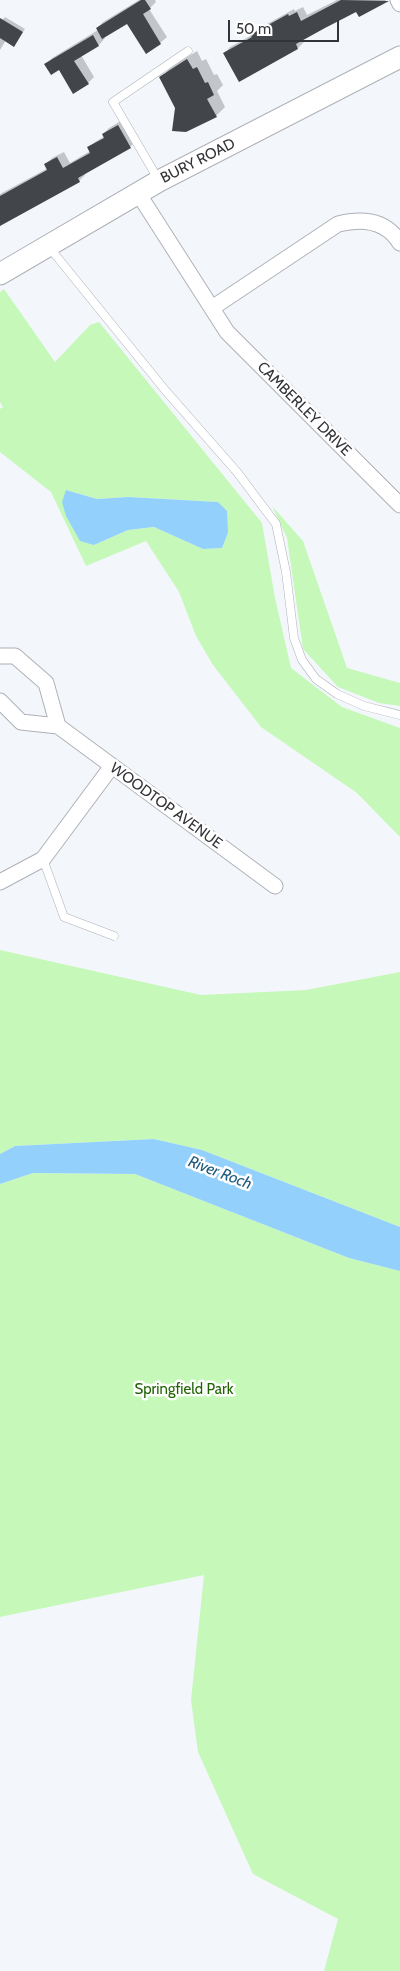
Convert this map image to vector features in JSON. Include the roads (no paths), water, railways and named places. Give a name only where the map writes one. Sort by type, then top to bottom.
[{"type":"main road","name":"BURY ROAD","points":[[0,274],[159,181],[400,57]]},
{"type":"street","points":[[398,0],[400,4]]},
{"type":"street","name":"CAMBERLEY DRIVE","points":[[138,193],[226,332],[400,505]]},
{"type":"street","points":[[212,308],[338,224],[355,220],[372,222],[386,227],[400,243]]},
{"type":"street","points":[[0,656],[15,656],[46,683],[58,726],[21,722],[0,701]]},
{"type":"street","name":"WOODTOP AVENUE","points":[[58,726],[275,886]]},
{"type":"street","points":[[0,882],[43,859],[112,766]]},
{"type":"lane","points":[[159,181],[113,102],[188,51]]},
{"type":"lane","points":[[48,245],[165,390],[236,472],[276,524],[286,572],[294,638],[302,660],[316,678],[337,694],[364,706],[400,715]]},
{"type":"lane","points":[[43,859],[64,918],[114,936]]},
{"type":"water","points":[[66,490],[97,499],[128,497],[218,502],[227,511],[228,533],[222,548],[203,549],[154,527],[128,530],[94,545],[80,541],[66,516],[62,502]]},
{"type":"water","name":"River Roch","points":[[154,1139],[202,1150],[400,1227],[400,1271],[349,1258],[135,1174],[33,1173],[0,1184],[0,1154],[15,1146]]},
{"type":"park label","name":"Springfield Park","points":[[184,1390]]}]
